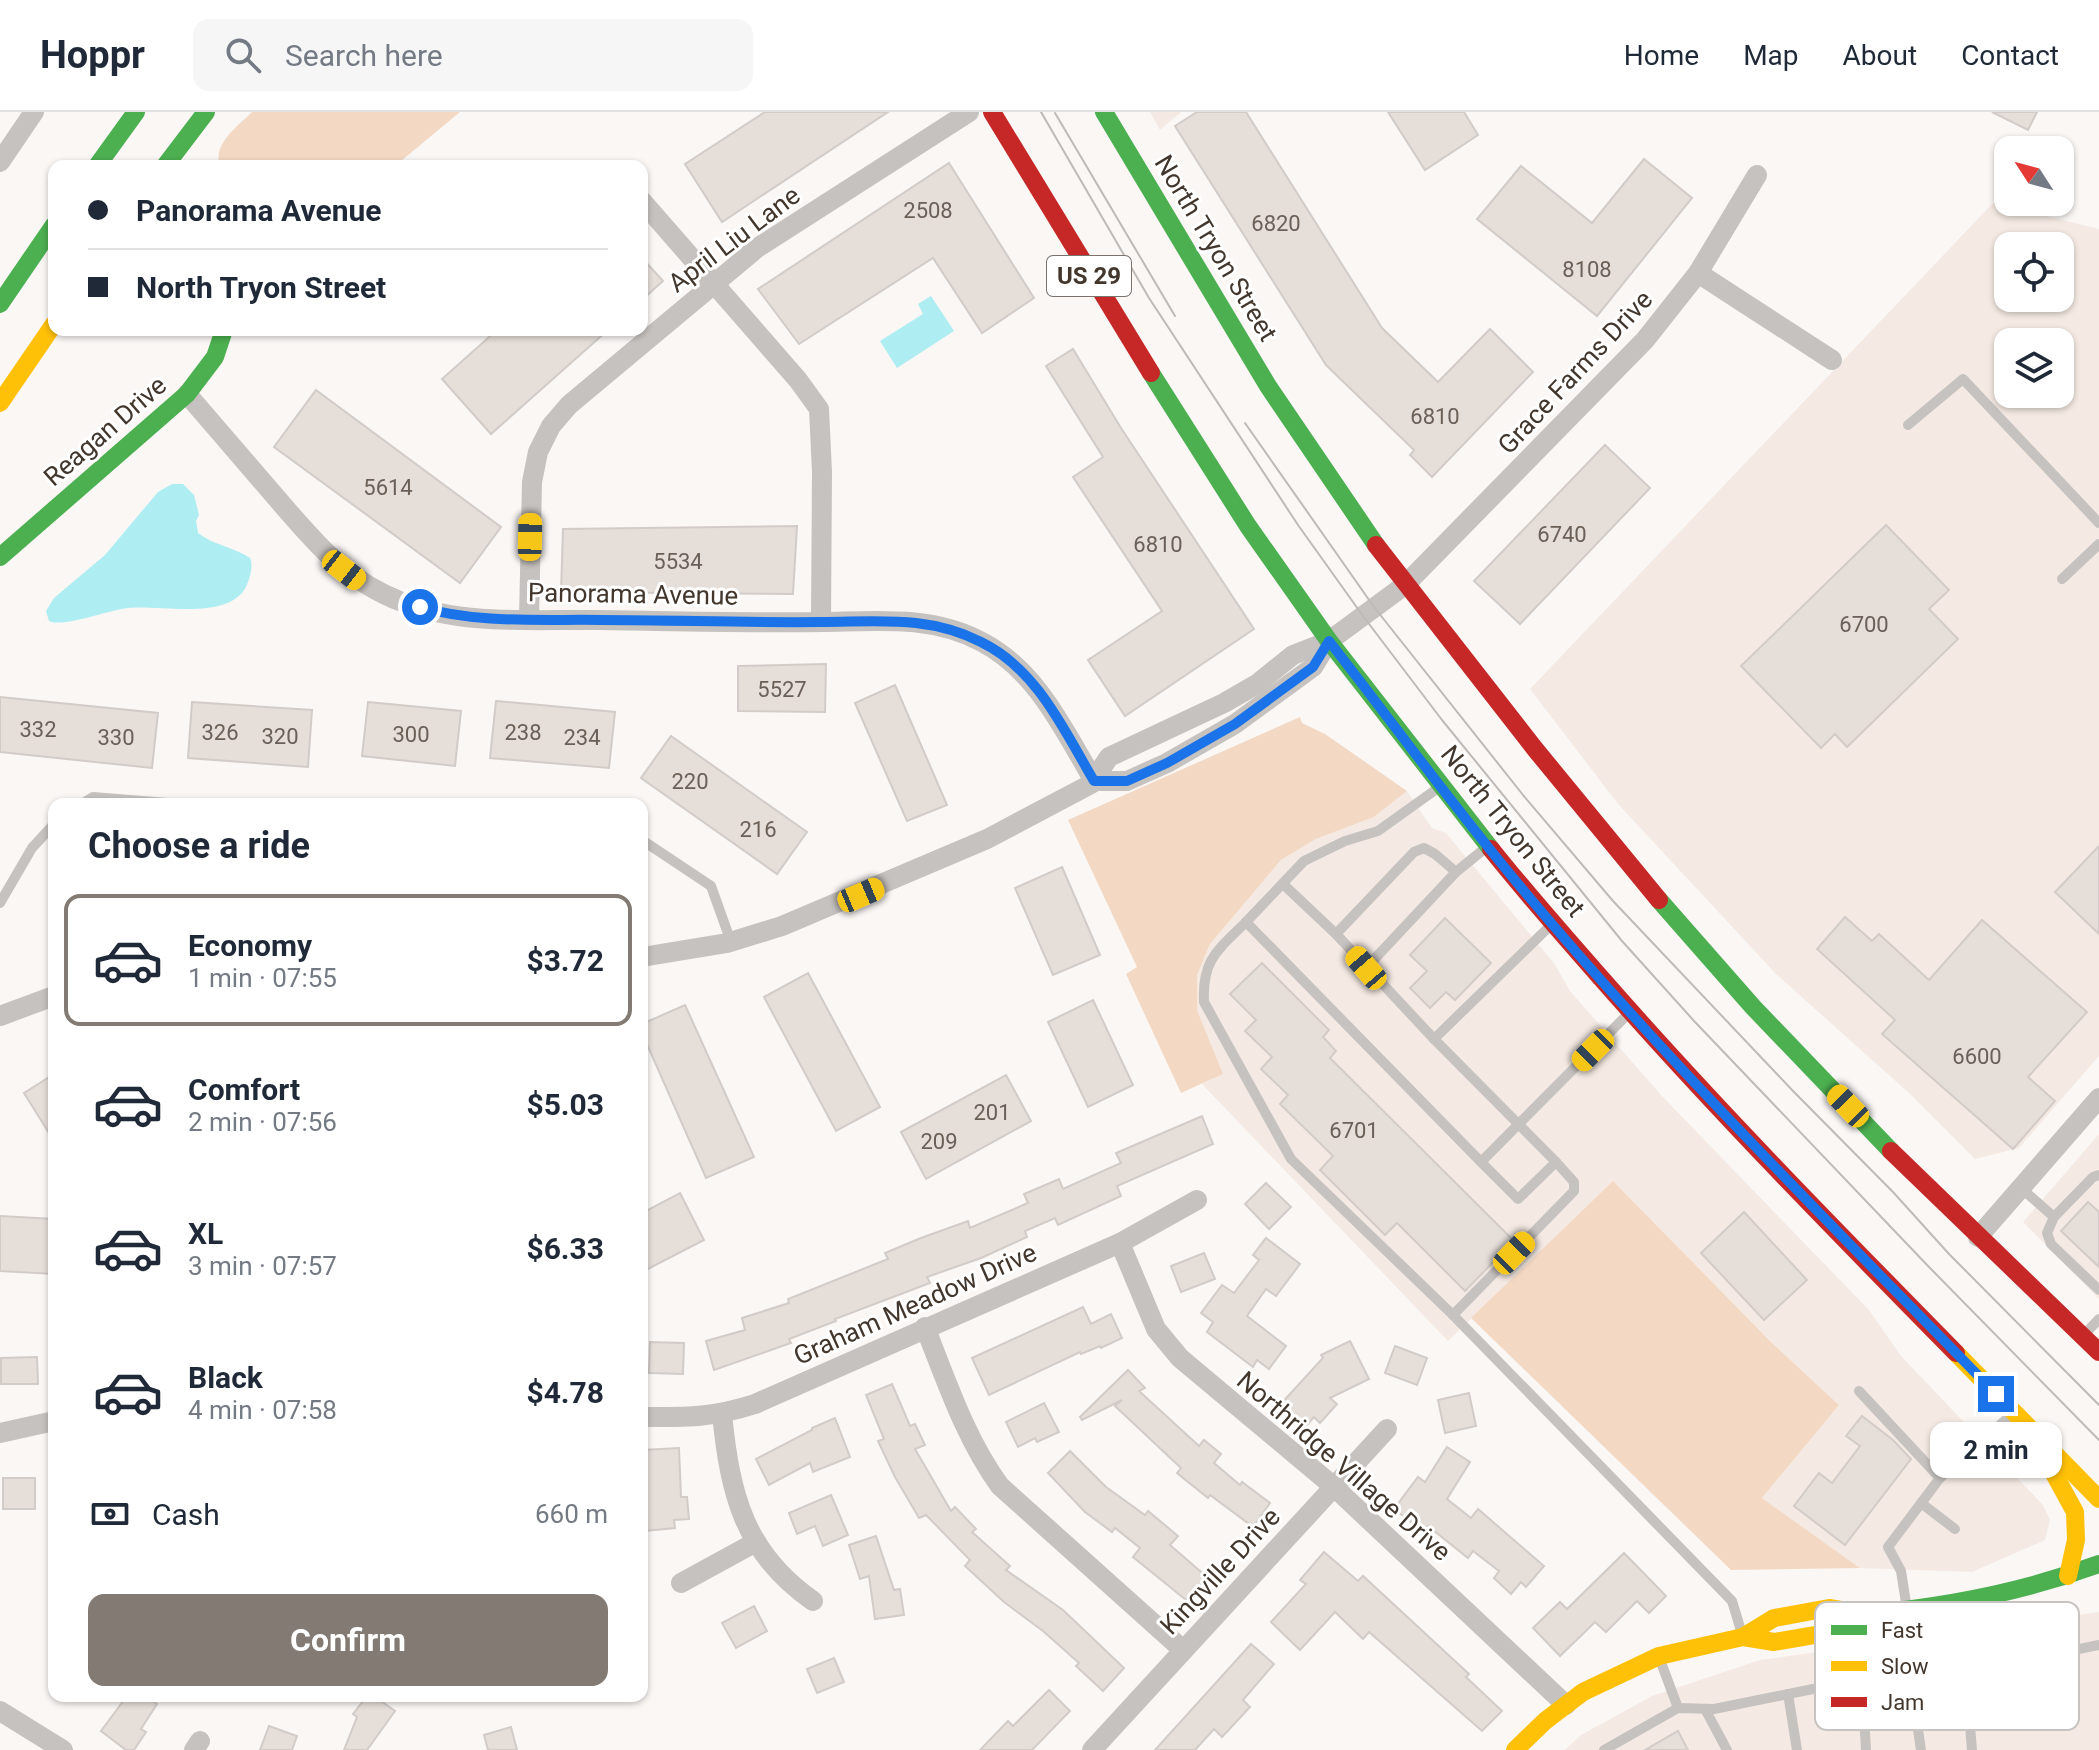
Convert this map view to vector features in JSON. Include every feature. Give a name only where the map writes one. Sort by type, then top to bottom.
[{"type":"main road","points":[[101,160],[136,112]]},
{"type":"main road","points":[[169,160],[206,112]]},
{"type":"main road","name":"North Tryon Street","points":[[992,112],[1156,383],[1248,526],[1329,641],[1488,846],[1552,924],[1767,1161],[2099,1499]]},
{"type":"main road","name":"North Tryon Street","points":[[1104,112],[1217,305],[1325,473],[1405,585],[1556,777],[1693,941],[1791,1048],[1978,1237],[2099,1352]]},
{"type":"main road","points":[[187,160],[189,133]]},
{"type":"main road","points":[[0,304],[48,234]]},
{"type":"main road","points":[[0,403],[48,333]]},
{"type":"main road","name":"Reagan Drive","points":[[0,557],[187,394],[212,365],[223,336]]},
{"type":"main road","points":[[2028,1426],[2075,1512],[2076,1540],[2068,1576]]},
{"type":"main road","points":[[1964,1602],[2068,1576],[2099,1564]]},
{"type":"main road","points":[[1515,1750],[1583,1692],[1659,1656],[1743,1637],[1774,1642],[1815,1635]]},
{"type":"street","points":[[0,162],[34,112]]},
{"type":"street","name":"April Liu Lane","points":[[529,619],[532,482],[538,452],[551,426],[569,405],[757,248],[969,112]]},
{"type":"street","name":"Grace Farms Drive","points":[[1329,641],[1405,585],[1645,340],[1698,273],[1757,175]]},
{"type":"street","points":[[648,208],[798,380],[819,409],[822,472],[821,622]]},
{"type":"street","points":[[1698,273],[1832,360]]},
{"type":"street","name":"Panorama Avenue","points":[[187,394],[327,556],[361,583],[402,602],[438,613],[529,619],[904,620],[943,627],[982,642],[1013,664],[1044,696],[1094,781]]},
{"type":"street","points":[[1094,781],[1109,757],[1224,703],[1257,684],[1293,655],[1329,641]]},
{"type":"street","points":[[648,956],[731,942],[796,921],[906,876],[1001,832],[1094,781],[1127,781],[1167,763],[1235,724],[1313,667],[1329,641]]},
{"type":"street","points":[[0,1016],[48,998]]},
{"type":"street","points":[[1978,1237],[2099,1098]]},
{"type":"street","name":"Graham Meadow Drive","points":[[648,1417],[722,1414],[755,1404],[1120,1243],[1197,1200]]},
{"type":"street","name":"Northridge Village Drive","points":[[1120,1243],[1151,1319],[1166,1343],[1333,1486],[1566,1705]]},
{"type":"street","points":[[925,1327],[948,1386],[988,1470],[1000,1486],[1183,1650]]},
{"type":"street","points":[[722,1414],[731,1486],[756,1542],[775,1571],[813,1601]]},
{"type":"street","points":[[0,1433],[48,1422]]},
{"type":"street","name":"Kingville Drive","points":[[1092,1750],[1387,1429]]},
{"type":"street","points":[[681,1583],[756,1542]]},
{"type":"street","points":[[0,1711],[63,1750]]},
{"type":"lane","points":[[1908,425],[1963,379],[2099,523]]},
{"type":"lane","points":[[2062,579],[2099,544]]},
{"type":"lane","points":[[1441,785],[1378,831],[1345,841],[1304,861],[1213,955],[1203,979],[1204,1002],[1291,1159],[1453,1315],[1732,1601],[1743,1637]]},
{"type":"lane","points":[[0,903],[32,848],[48,831]]},
{"type":"lane","points":[[648,844],[711,886],[731,942]]},
{"type":"lane","points":[[1366,968],[1456,872],[1488,846]]},
{"type":"lane","points":[[1336,934],[1414,852],[1424,848],[1456,872]]},
{"type":"lane","points":[[1283,884],[1336,934],[1574,1182],[1574,1191],[1453,1315]]},
{"type":"lane","points":[[1246,922],[1518,1199],[1556,1162]]},
{"type":"lane","points":[[1434,1039],[1552,924]]},
{"type":"lane","points":[[1481,1162],[1631,1012]]},
{"type":"lane","points":[[2099,1175],[2093,1177],[2054,1217],[2047,1233],[2051,1244],[2099,1290]]},
{"type":"lane","points":[[2021,1188],[2054,1217]]},
{"type":"lane","points":[[2082,1336],[2099,1319]]},
{"type":"lane","points":[[1859,1391],[1940,1478]]},
{"type":"lane","points":[[1906,1602],[1901,1571],[1888,1547],[1940,1478],[2014,1412]]},
{"type":"lane","points":[[1921,1503],[1955,1529]]},
{"type":"lane","points":[[2079,1649],[2099,1645]]},
{"type":"lane","points":[[1659,1656],[1678,1708]]},
{"type":"lane","points":[[1604,1750],[1678,1708],[1705,1709],[1815,1689]]},
{"type":"lane","points":[[1788,1694],[1797,1750]]},
{"type":"lane","points":[[1705,1709],[1727,1750]]},
{"type":"lane","points":[[1865,1730],[1866,1750]]},
{"type":"lane","points":[[1918,1730],[1921,1750]]},
{"type":"lane","points":[[1970,1730],[1972,1750]]},
{"type":"shaded area","points":[[252,112],[460,112],[402,160],[219,160],[223,143]]},
{"type":"shaded area","points":[[1150,112],[1181,112],[1160,130]]},
{"type":"shaded area","points":[[1993,203],[1994,216],[2046,216],[2099,229],[2099,1056],[2019,1148],[1975,1159],[1910,1094],[1776,974],[1618,804],[1530,689]]},
{"type":"shaded area","points":[[1300,717],[1302,723],[1325,734],[1407,791],[1374,817],[1316,839],[1281,860],[1210,944],[1197,975],[1197,1010],[1223,1074],[1181,1093],[1126,974],[1137,967],[1068,820]]},
{"type":"shaded area","points":[[1407,791],[1432,828],[1446,833],[1554,963],[1570,991],[1661,1095],[1869,1310],[1901,1356],[2043,1505],[2050,1520],[2045,1540],[1972,1572],[1860,1568],[1762,1498],[1839,1405],[1770,1341],[1613,1181],[1448,1341],[1202,1084],[1222,1074],[1197,1010],[1197,975],[1210,944],[1281,860],[1316,839],[1374,817]]},
{"type":"shaded area","points":[[2099,1134],[2099,1299],[2023,1222]]},
{"type":"shaded area","points":[[1613,1181],[1770,1341],[1839,1405],[1762,1498],[1860,1568],[1731,1570],[1471,1318]]},
{"type":"shaded area","points":[[2099,1612],[2099,1750],[1565,1750],[1581,1735],[1652,1696],[1760,1660],[1815,1652],[1815,1730],[2079,1730],[2079,1615]]},
{"type":"water","points":[[931,296],[954,331],[897,368],[880,341],[923,314],[918,304]]},
{"type":"water","points":[[172,484],[183,484],[194,495],[199,515],[196,521],[198,533],[250,558],[250,576],[240,595],[228,603],[213,607],[128,608],[64,622],[49,621],[46,611],[54,598],[105,555],[158,492]]},
{"type":"building","points":[[765,112],[888,112],[722,222],[685,164]]},
{"type":"building","points":[[1197,112],[1246,112],[1382,328],[1438,382],[1490,329],[1533,372],[1432,477],[1410,455],[1414,450],[1326,365],[1175,126]]},
{"type":"building","points":[[1388,112],[1464,112],[1478,135],[1425,170]]},
{"type":"building","points":[[1992,112],[2037,112],[2028,130]]},
{"type":"building","points":[[1644,159],[1692,198],[1597,316],[1477,219],[1521,166],[1592,223]]},
{"type":"building","points":[[949,163],[1034,298],[982,333],[933,258],[799,344],[758,289]]},
{"type":"building","points":[[648,265],[663,281],[648,295]]},
{"type":"building","points":[[490,336],[601,336],[491,434],[442,379]]},
{"type":"building","points":[[1073,349],[1121,428],[1254,629],[1125,716],[1088,660],[1162,611],[1073,477],[1103,457],[1046,366]]},
{"type":"building","points":[[316,390],[501,527],[460,583],[274,447]]},
{"type":"building","points":[[1605,445],[1650,488],[1520,624],[1474,581]]},
{"type":"building","points":[[1886,525],[1949,590],[1929,609],[1958,639],[1847,747],[1835,734],[1821,748],[1741,666]]},
{"type":"building","points":[[797,526],[793,594],[561,592],[563,529]]},
{"type":"building","points":[[826,664],[825,712],[738,711],[738,666]]},
{"type":"building","points":[[895,685],[947,805],[907,821],[855,703]]},
{"type":"building","points":[[0,697],[158,713],[152,768],[0,752]]},
{"type":"building","points":[[496,701],[615,712],[609,768],[490,758]]},
{"type":"building","points":[[192,702],[312,710],[308,767],[188,758]]},
{"type":"building","points":[[368,702],[461,711],[455,766],[362,756]]},
{"type":"building","points":[[671,736],[807,832],[777,874],[641,778]]},
{"type":"building","points":[[2099,846],[2099,934],[2055,892]]},
{"type":"building","points":[[1062,867],[1100,955],[1053,975],[1015,888]]},
{"type":"building","points":[[1845,917],[1872,941],[1879,934],[1929,980],[1982,920],[2087,1012],[2028,1077],[2055,1101],[2013,1149],[1882,1034],[1895,1020],[1817,949]]},
{"type":"building","points":[[1445,918],[1491,963],[1455,1000],[1446,992],[1430,1008],[1410,988],[1427,971],[1410,955]]},
{"type":"building","points":[[1262,963],[1329,1030],[1323,1037],[1336,1051],[1330,1058],[1514,1241],[1465,1291],[1397,1223],[1385,1235],[1320,1170],[1333,1156],[1280,1104],[1288,1095],[1261,1069],[1272,1057],[1245,1031],[1256,1020],[1230,994]]},
{"type":"building","points":[[808,973],[880,1107],[836,1131],[764,997]]},
{"type":"building","points":[[1093,1000],[1133,1085],[1088,1107],[1048,1022]]},
{"type":"building","points":[[685,1005],[754,1157],[706,1178],[648,1047],[648,1021]]},
{"type":"building","points":[[1006,1075],[1031,1121],[926,1179],[901,1132]]},
{"type":"building","points":[[48,1078],[48,1131],[24,1093]]},
{"type":"building","points":[[1202,1116],[1213,1144],[1117,1186],[1121,1196],[1058,1225],[1055,1218],[1025,1231],[1027,1237],[981,1258],[927,1277],[930,1283],[835,1319],[789,1339],[791,1343],[714,1370],[706,1341],[745,1330],[742,1318],[789,1303],[788,1299],[888,1259],[885,1253],[921,1238],[968,1221],[970,1228],[1028,1203],[1024,1194],[1059,1179],[1063,1189],[1121,1163],[1116,1153]]},
{"type":"building","points":[[1266,1183],[1291,1207],[1269,1229],[1245,1204]]},
{"type":"building","points":[[680,1193],[704,1240],[648,1269],[648,1210]]},
{"type":"building","points":[[2088,1202],[2099,1212],[2099,1267],[2061,1231]]},
{"type":"building","points":[[1744,1212],[1807,1280],[1764,1320],[1701,1253]]},
{"type":"building","points":[[0,1216],[48,1219],[48,1274],[0,1271]]},
{"type":"building","points":[[1266,1238],[1300,1264],[1276,1296],[1266,1289],[1247,1316],[1286,1346],[1269,1369],[1257,1360],[1253,1367],[1207,1332],[1213,1322],[1201,1313],[1222,1285],[1234,1293],[1259,1260],[1253,1255]]},
{"type":"building","points":[[1204,1253],[1215,1279],[1181,1292],[1171,1266]]},
{"type":"building","points":[[1083,1307],[1091,1324],[1111,1314],[1122,1338],[1101,1348],[1080,1352],[989,1395],[972,1358]]},
{"type":"building","points":[[1350,1341],[1369,1379],[1330,1398],[1337,1404],[1320,1423],[1314,1417],[1304,1428],[1279,1406],[1323,1358],[1321,1355]]},
{"type":"building","points":[[650,1342],[684,1343],[683,1374],[649,1373]]},
{"type":"building","points":[[1395,1346],[1427,1358],[1417,1385],[1385,1373]]},
{"type":"building","points":[[37,1357],[38,1384],[1,1384],[1,1358]]},
{"type":"building","points":[[1128,1370],[1145,1388],[1139,1391],[1199,1446],[1204,1440],[1221,1454],[1214,1463],[1240,1485],[1242,1482],[1270,1503],[1253,1527],[1210,1495],[1208,1498],[1177,1473],[1181,1468],[1115,1406],[1122,1400],[1082,1420],[1080,1417]]},
{"type":"building","points":[[892,1384],[910,1426],[915,1424],[925,1445],[915,1449],[951,1511],[955,1507],[976,1529],[972,1532],[1010,1566],[1006,1570],[1063,1610],[1124,1668],[1103,1691],[1076,1666],[1079,1663],[965,1566],[970,1560],[926,1515],[919,1518],[878,1441],[884,1439],[866,1395]]},
{"type":"building","points":[[1469,1393],[1476,1426],[1445,1433],[1438,1400]]},
{"type":"building","points":[[1044,1403],[1059,1432],[1037,1442],[1035,1438],[1018,1447],[1006,1422]]},
{"type":"building","points":[[1862,1416],[1893,1440],[1911,1459],[1845,1545],[1794,1506],[1819,1473],[1832,1483],[1860,1446],[1846,1436]]},
{"type":"building","points":[[835,1418],[850,1457],[813,1472],[810,1463],[769,1485],[756,1459]]},
{"type":"building","points":[[1447,1447],[1470,1462],[1447,1499],[1471,1518],[1478,1509],[1544,1566],[1526,1587],[1521,1582],[1511,1594],[1494,1578],[1499,1571],[1473,1551],[1468,1558],[1428,1526],[1424,1532],[1394,1509],[1418,1477],[1425,1482]]},
{"type":"building","points":[[679,1448],[681,1497],[687,1497],[689,1519],[674,1520],[675,1528],[648,1531],[648,1450]]},
{"type":"building","points":[[1070,1451],[1106,1487],[1145,1515],[1148,1511],[1178,1536],[1170,1545],[1207,1577],[1186,1600],[1133,1557],[1140,1548],[1115,1528],[1112,1532],[1085,1512],[1048,1473]]},
{"type":"building","points":[[3,1478],[35,1478],[35,1509],[3,1509]]},
{"type":"building","points":[[831,1495],[848,1535],[823,1546],[815,1526],[797,1534],[789,1513]]},
{"type":"building","points":[[876,1536],[894,1590],[900,1589],[904,1615],[875,1619],[869,1576],[860,1579],[849,1545]]},
{"type":"building","points":[[1324,1552],[1358,1581],[1363,1576],[1469,1674],[1466,1677],[1502,1711],[1482,1731],[1369,1632],[1363,1639],[1335,1612],[1300,1650],[1271,1622],[1306,1584],[1300,1580]]},
{"type":"building","points":[[1624,1553],[1666,1596],[1649,1613],[1637,1601],[1606,1632],[1595,1622],[1560,1656],[1533,1628],[1560,1602],[1567,1609]]},
{"type":"building","points":[[754,1606],[767,1631],[736,1648],[722,1623]]},
{"type":"building","points":[[1251,1644],[1274,1664],[1243,1700],[1250,1707],[1222,1737],[1214,1729],[1195,1750],[1155,1750]]},
{"type":"building","points":[[834,1658],[844,1682],[817,1693],[807,1669]]},
{"type":"building","points":[[1049,1690],[1070,1711],[1032,1750],[980,1750],[1008,1721],[1013,1726]]},
{"type":"building","points":[[123,1702],[157,1704],[141,1729],[146,1732],[134,1750],[126,1750],[101,1731]]},
{"type":"building","points":[[362,1702],[382,1702],[395,1711],[367,1750],[344,1750],[357,1717],[353,1714]]},
{"type":"building","points":[[269,1726],[297,1736],[292,1750],[260,1750]]},
{"type":"building","points":[[511,1727],[517,1750],[488,1750],[484,1735]]},
{"type":"building","points":[[1678,1731],[1688,1750],[1645,1750]]},
{"type":"tram line","points":[[1041,112],[1149,298],[1298,525],[1442,720],[1622,941],[1695,1022],[2099,1440]]},
{"type":"tram line","points":[[1055,113],[1175,316]]},
{"type":"tram line","points":[[1245,423],[1374,607],[1523,795],[1613,901],[1949,1254],[2099,1405]]},
{"type":"traffic: fast","points":[[101,160],[136,112]]},
{"type":"traffic: fast","points":[[170,160],[206,112]]},
{"type":"traffic: fast","points":[[1104,112],[1268,386],[1376,545]]},
{"type":"traffic: fast","points":[[0,304],[48,234]]},
{"type":"traffic: fast","points":[[0,557],[187,394],[215,357],[222,336]]},
{"type":"traffic: fast","points":[[1151,373],[1248,526],[1329,641],[1491,849]]},
{"type":"traffic: fast","points":[[1659,900],[1753,1007],[1891,1151]]},
{"type":"traffic: fast","points":[[1954,1602],[2042,1583],[2099,1564]]},
{"type":"traffic: slow","points":[[0,403],[48,333]]},
{"type":"traffic: slow","points":[[1956,1353],[2099,1499]]},
{"type":"traffic: slow","points":[[2046,1459],[2075,1512],[2076,1540],[2068,1576]]},
{"type":"traffic: slow","points":[[1743,1637],[1774,1618],[1815,1611]]},
{"type":"traffic: slow","points":[[1743,1637],[1774,1642],[1815,1635]]},
{"type":"traffic: slow","points":[[1515,1750],[1545,1721],[1583,1692],[1659,1656],[1743,1637]]},
{"type":"traffic: jam","points":[[992,112],[1151,373]]},
{"type":"traffic: jam","points":[[1376,545],[1535,749],[1659,900]]},
{"type":"traffic: jam","points":[[1491,849],[1688,1074],[1956,1353]]},
{"type":"traffic: jam","points":[[1891,1151],[2099,1352]]},
{"type":"route","points":[[420,607],[438,613],[500,619],[904,620],[943,627],[982,642],[1013,664],[1044,696],[1094,781],[1127,781],[1167,763],[1235,724],[1313,667],[1329,641],[1552,924],[1767,1161],[1996,1394]]}]
